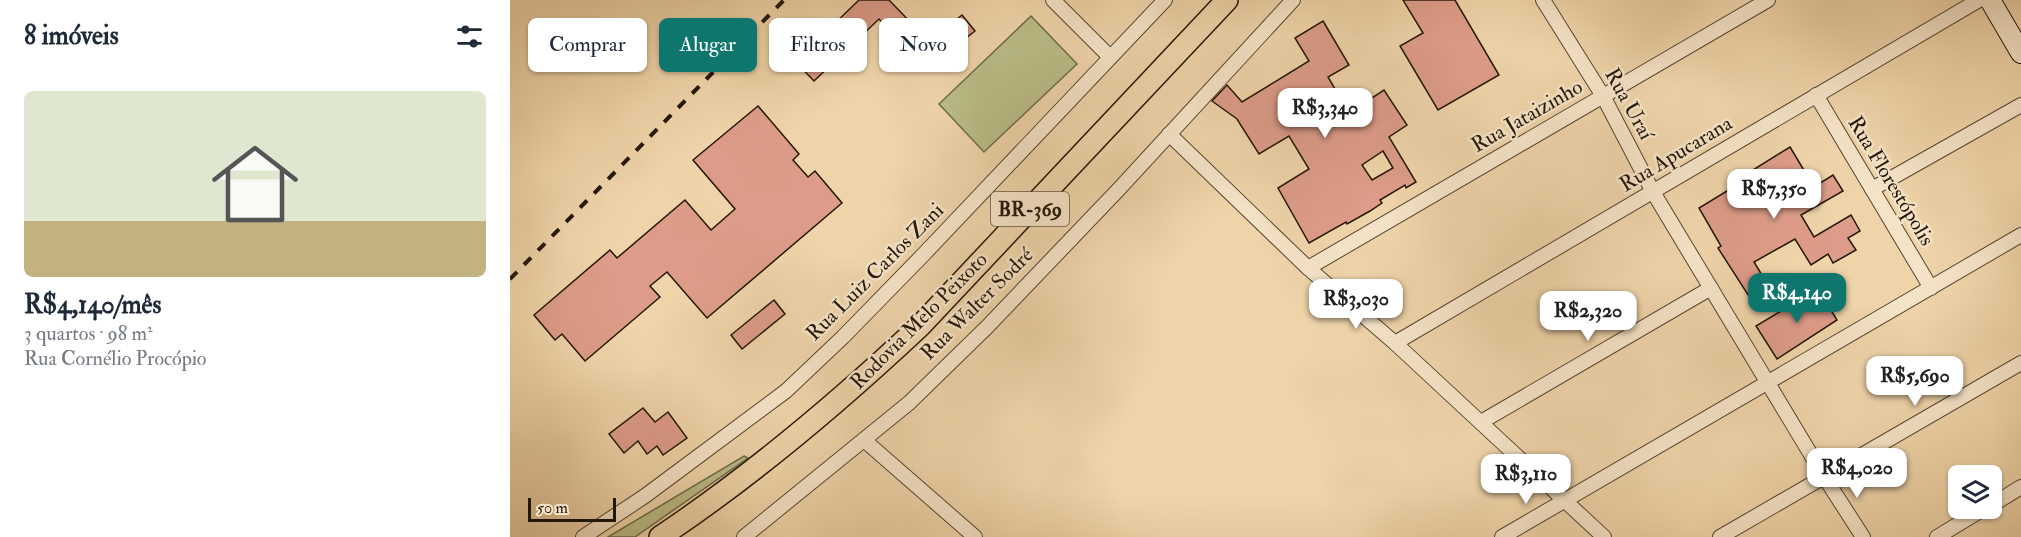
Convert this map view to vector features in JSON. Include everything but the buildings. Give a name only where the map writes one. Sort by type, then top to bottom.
[{"type":"main road","name":"Rodovia Melo Peixoto","points":[[660,537],[766,460],[842,397],[904,340],[1227,0]]},
{"type":"street","points":[[1053,0],[1110,57]]},
{"type":"street","name":"Rua Luiz Carlos Zani","points":[[583,537],[645,496],[786,391],[843,337],[924,254],[1165,0]]},
{"type":"street","name":"Rua Walter Sodré","points":[[744,537],[909,403],[987,327],[1293,0]]},
{"type":"street","name":"Rua Uraí","points":[[1544,0],[1603,96],[1653,192],[1863,537]]},
{"type":"street","name":"Rua Jataizinho","points":[[1308,268],[1768,0]]},
{"type":"street","name":"Rua Apucarana","points":[[1395,343],[1979,0]]},
{"type":"street","points":[[1990,0],[2021,53]]},
{"type":"street","points":[[2005,0],[2021,27]]},
{"type":"street","name":"Rua Florestópolis","points":[[1816,95],[1930,288]]},
{"type":"street","points":[[1872,189],[2021,105]]},
{"type":"street","points":[[1169,134],[1308,268],[1395,343],[1604,537]]},
{"type":"street","points":[[1502,537],[2021,235]]},
{"type":"street","points":[[1481,422],[1711,288]]},
{"type":"street","points":[[1720,537],[2021,363]]},
{"type":"street","points":[[864,440],[975,537]]},
{"type":"street","points":[[2002,499],[2021,488]]},
{"type":"street","points":[[1937,537],[1967,519]]},
{"type":"green space","points":[[1031,16],[1077,64],[984,152],[939,104]]},
{"type":"green space","points":[[744,456],[748,458],[635,537],[608,537]]},
{"type":"railway","points":[[510,279],[784,0]]}]
